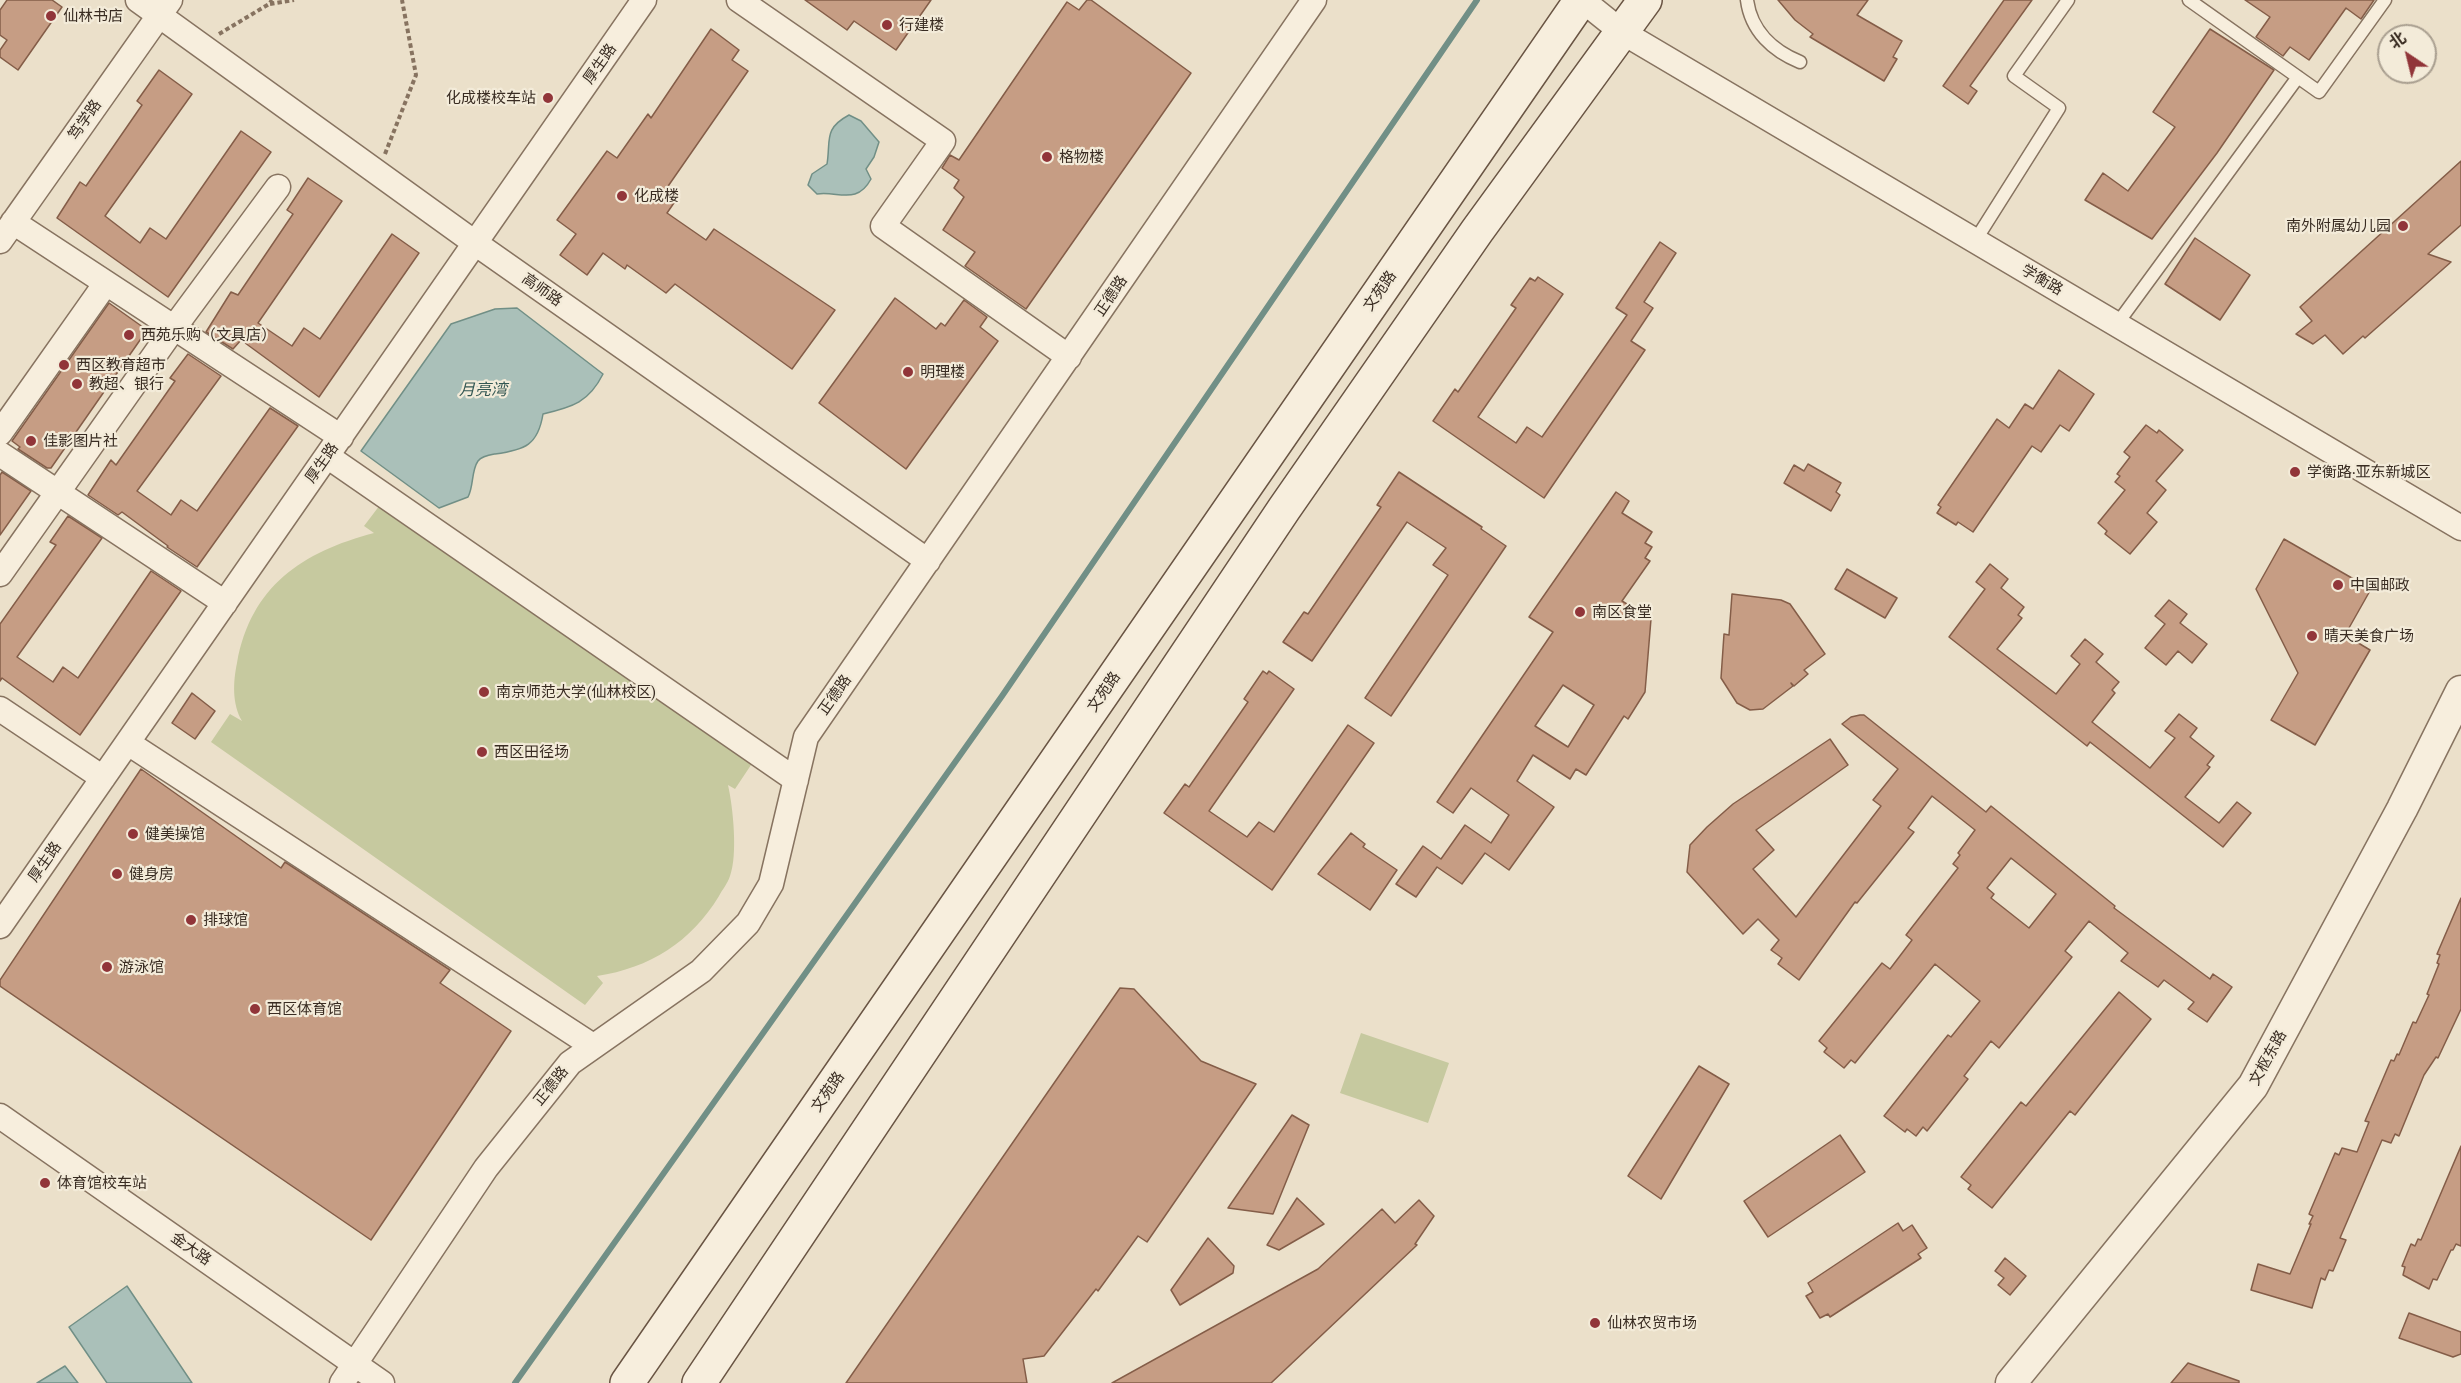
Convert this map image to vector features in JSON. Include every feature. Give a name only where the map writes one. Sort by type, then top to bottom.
[{"type":"main road","name":"文苑路","points":[[627,1383],[1581,0]]},
{"type":"main road","points":[[699,1383],[1291,499],[1476,231],[1645,0]]},
{"type":"street","name":"高师路","points":[[138,0],[164,8],[201,46],[928,561]]},
{"type":"street","name":"厚生路","points":[[0,926],[644,0]]},
{"type":"street","points":[[739,0],[943,141],[883,226],[1069,357]]},
{"type":"street","name":"正德路","points":[[348,1373],[486,1168],[570,1063],[701,971],[748,923],[771,884],[806,737],[1314,0]]},
{"type":"street","name":"学衡路","points":[[1581,0],[1622,32],[2461,528]]},
{"type":"street","name":"笃学路","points":[[7,231],[164,8]]},
{"type":"street","points":[[0,574],[173,329],[278,187]]},
{"type":"street","points":[[7,231],[106,283],[173,329],[796,780]]},
{"type":"street","points":[[0,433],[106,283]]},
{"type":"street","points":[[0,454],[225,603]]},
{"type":"street","name":"文枢东路","points":[[2011,1383],[2253,1086],[2402,809],[2461,691]]},
{"type":"street","points":[[0,709],[103,778]]},
{"type":"street","points":[[128,743],[593,1047]]},
{"type":"street","name":"金大路","points":[[0,1116],[348,1373],[382,1383]]},
{"type":"lane","points":[[1747,0],[1753,21],[1761,35],[1785,56],[1800,62]]},
{"type":"lane","points":[[1975,241],[2059,108],[2014,76],[2068,0]]},
{"type":"lane","points":[[2189,0],[2319,92],[2385,0]]},
{"type":"lane","points":[[2117,324],[2298,77]]},
{"type":"path","points":[[201,46],[270,2],[294,0]]},
{"type":"path","points":[[378,173],[416,75],[402,0]]},
{"type":"green space","name":"西区田径场","points":[[383,501],[753,762],[735,789],[728,785],[732,806],[734,856],[728,881],[708,912],[682,939],[652,959],[634,967],[597,976],[603,983],[585,1005],[211,742],[230,714],[242,721],[236,707],[234,693],[237,663],[244,636],[254,613],[268,593],[284,576],[324,550],[374,533],[364,526]]},
{"type":"green space","points":[[1361,1033],[1449,1063],[1428,1123],[1340,1093]]},
{"type":"water","points":[[849,115],[861,121],[879,142],[874,157],[866,169],[871,179],[866,187],[854,194],[817,194],[808,185],[812,174],[827,164],[832,130]]},
{"type":"water","name":"月亮湾","points":[[517,308],[603,374],[592,391],[579,402],[543,414],[538,433],[528,444],[522,448],[488,455],[480,459],[474,469],[468,497],[439,508],[361,451],[451,324],[495,309]]},
{"type":"water","points":[[127,1286],[192,1383],[107,1383],[69,1327]]},
{"type":"water","points":[[65,1366],[78,1383],[37,1383]]},
{"type":"building","points":[[7,0],[52,0],[62,7],[18,70],[0,57],[0,50],[7,40],[0,35],[0,10]]},
{"type":"building","name":"行建楼","points":[[805,0],[931,0],[896,50],[854,21],[847,30]]},
{"type":"building","name":"格物楼","points":[[1087,0],[1091,0],[1191,73],[1026,309],[965,266],[975,252],[943,230],[964,197],[954,188],[959,180],[942,168],[950,155],[959,160],[1067,2],[1079,10]]},
{"type":"building","points":[[1778,0],[1868,0],[1857,15],[1902,41],[1893,57],[1897,59],[1884,81],[1810,37],[1813,34],[1795,20]]},
{"type":"building","points":[[2004,0],[2032,0],[1970,86],[1977,91],[1968,104],[1943,86]]},
{"type":"building","points":[[2245,0],[2374,0],[2361,19],[2346,8],[2309,60],[2290,47],[2283,56],[2256,37],[2270,17]]},
{"type":"building","name":"化成楼","points":[[711,29],[739,50],[732,60],[748,71],[664,192],[676,200],[667,213],[706,240],[714,229],[835,310],[792,369],[675,284],[666,293],[627,265],[625,269],[603,253],[587,275],[560,255],[576,234],[557,220],[607,151],[617,158],[648,114],[651,118]]},
{"type":"building","points":[[2210,29],[2274,70],[2217,153],[2152,239],[2085,200],[2103,173],[2128,191],[2175,127],[2153,112]]},
{"type":"building","points":[[159,70],[192,94],[105,216],[140,243],[150,228],[166,239],[241,131],[271,152],[168,297],[57,218],[80,182],[86,186],[142,105],[137,101]]},
{"type":"building","points":[[2461,161],[2461,225],[2428,254],[2451,262],[2365,338],[2363,336],[2343,354],[2325,335],[2313,344],[2296,334],[2312,321],[2300,307]]},
{"type":"building","points":[[308,178],[342,201],[258,323],[292,346],[304,328],[320,339],[392,234],[419,253],[319,397],[241,340],[233,349],[206,332],[231,292],[238,295],[293,214],[287,210]]},
{"type":"building","points":[[2195,238],[2250,275],[2220,320],[2165,284]]},
{"type":"building","points":[[1660,242],[1676,253],[1644,302],[1653,308],[1631,341],[1645,350],[1544,498],[1433,421],[1455,389],[1458,392],[1516,308],[1511,305],[1530,278],[1535,281],[1538,277],[1563,294],[1478,417],[1516,443],[1527,427],[1542,437],[1627,315],[1616,308]]},
{"type":"building","name":"明理楼","points":[[895,298],[936,329],[941,323],[945,326],[964,300],[987,317],[980,327],[998,341],[906,469],[819,403]]},
{"type":"building","name":"教超、银行","points":[[109,303],[147,330],[51,468],[47,468],[18,449],[20,447],[12,441]]},
{"type":"building","points":[[188,354],[221,376],[137,491],[171,515],[181,500],[197,511],[270,408],[298,426],[197,567],[122,512],[118,515],[88,495],[111,460],[116,465],[175,381],[170,378]]},
{"type":"building","points":[[2059,370],[2094,394],[2069,431],[2060,425],[2041,452],[2032,446],[1973,532],[1958,522],[1956,525],[1937,513],[1941,507],[1938,505],[1997,419],[2009,428],[2025,404],[2033,409]]},
{"type":"building","points":[[2146,425],[2157,433],[2159,430],[2183,450],[2156,481],[2166,490],[2147,513],[2157,522],[2130,554],[2105,534],[2107,531],[2098,523],[2125,490],[2115,482],[2120,476],[2117,474],[2130,457],[2124,452]]},
{"type":"building","points":[[1808,464],[1841,483],[1836,492],[1840,495],[1831,511],[1784,483],[1794,465],[1804,471]]},
{"type":"building","points":[[2,472],[31,491],[0,535],[0,475]]},
{"type":"building","points":[[1399,472],[1482,527],[1481,529],[1506,546],[1391,716],[1365,698],[1448,575],[1433,565],[1446,548],[1407,522],[1312,661],[1283,642],[1304,612],[1308,614],[1381,507],[1377,505]]},
{"type":"building","name":"南区食堂","points":[[1616,492],[1629,501],[1622,513],[1652,532],[1645,543],[1652,547],[1645,558],[1650,561],[1622,601],[1651,619],[1645,692],[1628,719],[1624,716],[1586,775],[1576,769],[1570,779],[1533,755],[1517,781],[1554,807],[1509,870],[1485,853],[1462,884],[1437,867],[1416,897],[1396,884],[1423,846],[1441,859],[1465,825],[1491,843],[1509,815],[1471,788],[1453,813],[1437,802],[1553,632],[1529,617]],"holes":[[[1563,685],[1594,705],[1568,747],[1535,726]]]},
{"type":"building","points":[[68,516],[102,538],[17,657],[53,682],[63,667],[78,678],[151,571],[181,591],[80,735],[2,678],[0,681],[0,624],[56,545],[50,542]]},
{"type":"building","name":"晴天美食广场","points":[[2284,539],[2371,589],[2345,635],[2370,650],[2315,745],[2271,720],[2298,673],[2256,589]]},
{"type":"building","points":[[1990,564],[2008,579],[2001,588],[2024,607],[2018,615],[2022,618],[1997,649],[2056,694],[2080,664],[2071,656],[2085,639],[2103,654],[2096,662],[2119,682],[2112,690],[2115,693],[2092,722],[2150,768],[2175,738],[2165,731],[2179,714],[2197,728],[2190,737],[2214,756],[2207,765],[2210,767],[2185,797],[2219,823],[2237,802],[2251,813],[2223,847],[2090,742],[2087,746],[1949,637],[1985,589],[1976,582]]},
{"type":"building","points":[[1847,569],[1897,598],[1885,618],[1835,589]]},
{"type":"building","points":[[1732,594],[1781,600],[1790,604],[1825,654],[1804,670],[1808,674],[1794,686],[1791,683],[1793,686],[1763,709],[1750,710],[1737,703],[1721,678],[1724,634],[1729,635]]},
{"type":"building","points":[[2169,600],[2187,614],[2180,623],[2207,644],[2192,663],[2178,651],[2166,665],[2145,648],[2165,624],[2155,616]]},
{"type":"building","points":[[1263,671],[1267,674],[1269,671],[1294,689],[1209,811],[1247,837],[1259,822],[1274,832],[1348,725],[1374,743],[1272,890],[1164,813],[1185,784],[1189,787],[1248,702],[1244,699]]},
{"type":"building","points":[[192,693],[215,711],[195,739],[172,723]]},
{"type":"building","points":[[1864,715],[1986,812],[1991,806],[2115,906],[2114,908],[2210,979],[2213,974],[2232,987],[2207,1022],[2188,1009],[2194,1002],[2164,980],[2158,987],[2121,961],[2128,953],[2089,921],[2065,951],[2072,957],[1999,1048],[1991,1041],[1964,1076],[1968,1079],[1927,1131],[1923,1127],[1916,1136],[1907,1129],[1905,1132],[1884,1116],[1948,1035],[1951,1037],[1980,1001],[1935,964],[1855,1063],[1851,1060],[1844,1068],[1824,1052],[1827,1048],[1819,1041],[1882,963],[1890,969],[1912,940],[1906,935],[1958,868],[1953,864],[1975,830],[1932,796],[1908,828],[1914,832],[1857,903],[1855,902],[1799,980],[1778,964],[1782,958],[1771,950],[1779,940],[1758,919],[1743,934],[1687,872],[1690,845],[1707,827],[1733,804],[1830,739],[1848,765],[1756,830],[1774,850],[1753,869],[1796,917],[1881,806],[1873,800],[1898,769],[1842,724],[1851,717]],"holes":[[[2011,858],[2056,894],[2029,928],[1991,898],[1994,894],[1987,888]]]},
{"type":"building","name":"西区体育馆","points":[[141,769],[281,868],[285,862],[450,970],[440,983],[511,1031],[371,1240],[0,986],[0,980]]},
{"type":"building","points":[[1351,833],[1365,844],[1363,847],[1397,870],[1370,910],[1318,874]]},
{"type":"building","points":[[2461,898],[2461,1009],[2438,1058],[2436,1057],[2424,1075],[2399,1136],[2395,1134],[2391,1143],[2382,1140],[2340,1238],[2346,1240],[2333,1271],[2329,1270],[2325,1280],[2321,1278],[2312,1308],[2251,1290],[2258,1264],[2290,1274],[2311,1224],[2309,1224],[2313,1216],[2309,1214],[2335,1153],[2339,1155],[2342,1148],[2357,1152],[2369,1122],[2365,1121],[2391,1060],[2394,1061],[2397,1054],[2399,1055],[2413,1022],[2416,1023],[2429,995],[2427,994],[2439,964],[2437,963],[2440,955],[2437,954]]},
{"type":"building","points":[[1120,988],[1134,989],[1201,1061],[1256,1084],[1147,1242],[1138,1236],[1098,1291],[1096,1289],[1044,1356],[1023,1359],[1027,1383],[846,1383]]},
{"type":"building","points":[[2119,992],[2151,1019],[2075,1115],[2070,1111],[1992,1208],[1968,1189],[1971,1185],[1961,1177],[2021,1102],[2026,1106]]},
{"type":"building","points":[[1699,1066],[1729,1084],[1661,1199],[1628,1176]]},
{"type":"building","points":[[1292,1115],[1309,1125],[1273,1214],[1228,1208]]},
{"type":"building","points":[[1840,1135],[1865,1172],[1768,1237],[1744,1201]]},
{"type":"building","points":[[2461,1146],[2461,1246],[2456,1244],[2451,1250],[2437,1280],[2433,1279],[2429,1289],[2403,1275],[2405,1267],[2402,1266],[2411,1244],[2415,1246],[2418,1239],[2421,1240]]},
{"type":"building","points":[[1297,1198],[1324,1224],[1279,1250],[1267,1245]]},
{"type":"building","points":[[1419,1200],[1434,1216],[1415,1244],[1417,1245],[1271,1383],[1112,1383],[1318,1269],[1382,1209],[1395,1223]]},
{"type":"building","points":[[1898,1223],[1903,1231],[1912,1225],[1927,1248],[1918,1254],[1921,1258],[1830,1317],[1828,1314],[1820,1318],[1806,1296],[1813,1292],[1808,1283]]},
{"type":"building","points":[[1208,1238],[1234,1266],[1233,1273],[1180,1305],[1171,1290]]},
{"type":"building","points":[[2005,1258],[2026,1276],[2010,1295],[1998,1285],[2004,1278],[1995,1271]]},
{"type":"building","points":[[2409,1313],[2461,1332],[2461,1354],[2453,1357],[2399,1338]]},
{"type":"building","points":[[2188,1363],[2239,1381],[2239,1383],[2171,1383]]},
{"type":"waterway","points":[[515,1383],[1002,696],[1477,0]]},
{"type":"place","name":"仙林书店","points":[[51,16]]},
{"type":"place","name":"行建楼","points":[[887,25]]},
{"type":"place","name":"化成楼校车站","points":[[548,98]]},
{"type":"place","name":"格物楼","points":[[1047,157]]},
{"type":"place","name":"化成楼","points":[[622,196]]},
{"type":"place","name":"南外附属幼儿园","points":[[2403,226]]},
{"type":"place","name":"西苑乐购（文具店）","points":[[129,335]]},
{"type":"place","name":"西区教育超市","points":[[64,365]]},
{"type":"place","name":"明理楼","points":[[908,372]]},
{"type":"place","name":"教超、银行","points":[[77,384]]},
{"type":"place","name":"佳影图片社","points":[[31,441]]},
{"type":"place","name":"学衡路·亚东新城区","points":[[2295,472]]},
{"type":"place","name":"中国邮政","points":[[2338,585]]},
{"type":"place","name":"南区食堂","points":[[1580,612]]},
{"type":"place","name":"晴天美食广场","points":[[2312,636]]},
{"type":"place","name":"南京师范大学(仙林校区)","points":[[484,692]]},
{"type":"place","name":"西区田径场","points":[[482,752]]},
{"type":"place","name":"健美操馆","points":[[133,834]]},
{"type":"place","name":"健身房","points":[[117,874]]},
{"type":"place","name":"排球馆","points":[[191,920]]},
{"type":"place","name":"游泳馆","points":[[107,967]]},
{"type":"place","name":"西区体育馆","points":[[255,1009]]},
{"type":"place","name":"体育馆校车站","points":[[45,1183]]},
{"type":"place","name":"仙林农贸市场","points":[[1595,1323]]}]
